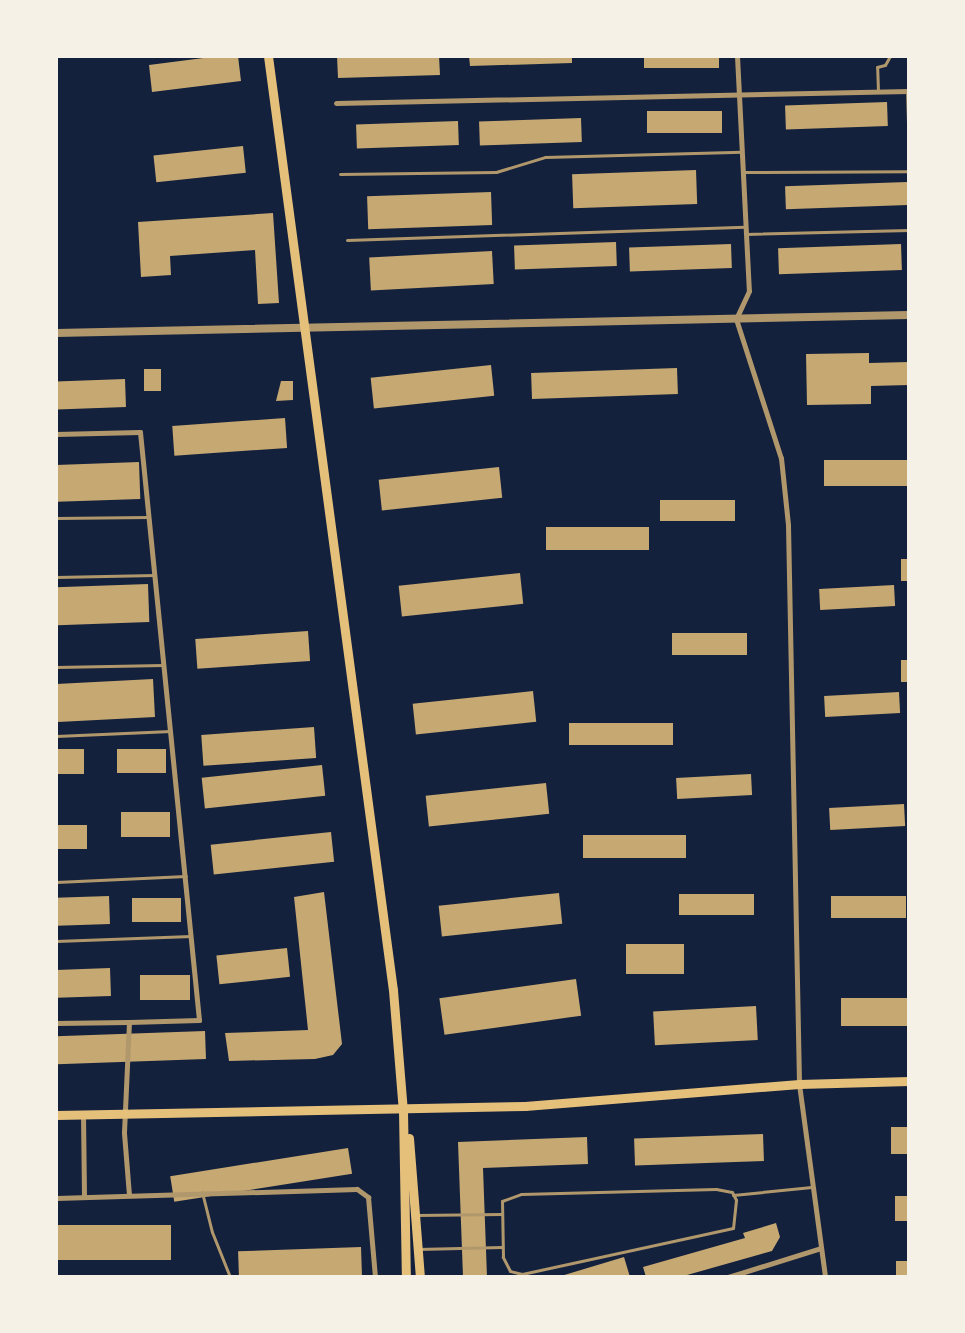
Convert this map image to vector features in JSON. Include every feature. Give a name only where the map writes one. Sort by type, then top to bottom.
[{"type":"main road","points":[[268,56],[392,990],[403,1111],[406,1277]]},
{"type":"main road","points":[[56,1115],[403,1111],[799,1084],[909,1081]]},
{"type":"main road","points":[[403,1111],[413,1160],[420,1277]]},
{"type":"street","points":[[737,56],[749,291],[736,319],[781,458],[788,526],[799,1084],[825,1277]]},
{"type":"street","points":[[336,103],[908,91]]},
{"type":"street","points":[[56,333],[303,326],[909,315]]},
{"type":"street","points":[[56,434],[140,432],[187,876],[199,1020],[56,1023]]},
{"type":"street","points":[[129,1022],[126,1114],[129,1195]]},
{"type":"street","points":[[83,1114],[84,1197]]},
{"type":"street","points":[[56,1198],[202,1191],[357,1189],[368,1197],[375,1277]]},
{"type":"street","points":[[728,1277],[821,1248]]},
{"type":"lane","points":[[878,91],[877,67],[885,65],[890,56]]},
{"type":"lane","points":[[908,91],[909,155]]},
{"type":"lane","points":[[340,174],[496,172],[545,157],[742,152]]},
{"type":"lane","points":[[743,172],[909,171]]},
{"type":"lane","points":[[347,240],[746,227]]},
{"type":"lane","points":[[746,234],[909,230]]},
{"type":"lane","points":[[56,518],[149,517]]},
{"type":"lane","points":[[56,578],[154,575]]},
{"type":"lane","points":[[56,667],[164,665]]},
{"type":"lane","points":[[56,736],[171,731]]},
{"type":"lane","points":[[56,882],[187,876]]},
{"type":"lane","points":[[56,941],[193,936]]},
{"type":"lane","points":[[733,1195],[737,1221],[733,1228],[522,1274],[510,1271],[502,1248],[502,1201],[521,1194],[716,1189],[733,1195],[813,1187]]},
{"type":"lane","points":[[202,1191],[212,1232],[230,1277]]},
{"type":"lane","points":[[416,1215],[502,1214]]},
{"type":"lane","points":[[418,1249],[502,1248]]},
{"type":"building","points":[[219,56],[238,56],[241,81],[152,92],[149,65]]},
{"type":"building","points":[[337,56],[439,56],[440,75],[338,78]]},
{"type":"building","points":[[469,56],[572,56],[572,63],[470,66]]},
{"type":"building","points":[[644,56],[719,56],[719,68],[644,68]]},
{"type":"building","points":[[887,102],[888,126],[786,130],[785,106]]},
{"type":"building","points":[[647,111],[722,111],[722,133],[647,133]]},
{"type":"building","points":[[581,118],[582,142],[480,146],[479,122]]},
{"type":"building","points":[[458,121],[459,145],[357,149],[356,125]]},
{"type":"building","points":[[243,146],[246,173],[156,182],[153,155]]},
{"type":"building","points":[[696,170],[697,204],[573,208],[572,174]]},
{"type":"building","points":[[907,182],[908,205],[786,209],[785,186]]},
{"type":"building","points":[[491,192],[492,225],[368,229],[367,196]]},
{"type":"building","points":[[273,213],[279,303],[258,304],[255,250],[170,256],[171,275],[141,277],[138,222]]},
{"type":"building","points":[[616,242],[617,266],[515,270],[514,246]]},
{"type":"building","points":[[731,244],[732,268],[630,272],[629,248]]},
{"type":"building","points":[[901,244],[902,270],[779,274],[778,248]]},
{"type":"building","points":[[492,251],[494,284],[371,290],[369,257]]},
{"type":"building","points":[[869,353],[869,363],[909,362],[909,385],[871,386],[871,404],[807,405],[806,354]]},
{"type":"building","points":[[491,365],[494,396],[374,408],[371,378]]},
{"type":"building","points":[[677,368],[678,394],[532,399],[531,373]]},
{"type":"building","points":[[144,369],[161,369],[161,391],[144,391]]},
{"type":"building","points":[[125,379],[126,407],[57,409],[56,381]]},
{"type":"building","points":[[281,381],[293,381],[293,400],[276,401]]},
{"type":"building","points":[[285,418],[287,448],[174,456],[172,426]]},
{"type":"building","points":[[824,460],[909,460],[909,486],[824,486]]},
{"type":"building","points":[[139,462],[140,499],[57,502],[56,465]]},
{"type":"building","points":[[499,467],[502,498],[382,510],[379,480]]},
{"type":"building","points":[[660,500],[735,500],[735,521],[660,521]]},
{"type":"building","points":[[546,527],[649,527],[649,550],[546,550]]},
{"type":"building","points":[[901,559],[909,559],[909,581],[901,581]]},
{"type":"building","points":[[520,573],[523,604],[402,617],[399,586]]},
{"type":"building","points":[[148,584],[149,622],[57,625],[56,587]]},
{"type":"building","points":[[894,585],[895,606],[820,610],[819,589]]},
{"type":"building","points":[[308,631],[310,661],[197,669],[195,639]]},
{"type":"building","points":[[672,633],[747,633],[747,655],[672,655]]},
{"type":"building","points":[[901,660],[909,660],[909,682],[901,682]]},
{"type":"building","points":[[153,679],[155,717],[58,722],[56,684]]},
{"type":"building","points":[[533,691],[536,722],[416,734],[413,704]]},
{"type":"building","points":[[899,692],[900,713],[825,717],[824,696]]},
{"type":"building","points":[[569,723],[673,723],[673,745],[569,745]]},
{"type":"building","points":[[314,727],[316,758],[203,766],[201,735]]},
{"type":"building","points":[[56,749],[84,749],[84,774],[56,774]]},
{"type":"building","points":[[117,749],[166,749],[166,773],[117,773]]},
{"type":"building","points":[[322,765],[325,796],[205,808],[202,778]]},
{"type":"building","points":[[751,774],[752,795],[677,799],[676,778]]},
{"type":"building","points":[[546,783],[549,814],[429,826],[426,796]]},
{"type":"building","points":[[904,804],[905,826],[830,830],[829,808]]},
{"type":"building","points":[[121,812],[170,812],[170,837],[121,837]]},
{"type":"building","points":[[56,825],[87,825],[87,849],[56,849]]},
{"type":"building","points":[[331,832],[334,862],[214,874],[211,845]]},
{"type":"building","points":[[583,835],[686,835],[686,858],[583,858]]},
{"type":"building","points":[[324,892],[342,1044],[333,1055],[315,1059],[229,1061],[225,1033],[308,1030],[294,897]]},
{"type":"building","points":[[559,893],[562,924],[442,936],[439,906]]},
{"type":"building","points":[[679,894],[754,894],[754,915],[679,915]]},
{"type":"building","points":[[109,896],[110,924],[57,926],[56,898]]},
{"type":"building","points":[[831,896],[906,896],[906,918],[831,918]]},
{"type":"building","points":[[132,898],[181,898],[181,922],[132,922]]},
{"type":"building","points":[[626,944],[684,944],[684,974],[626,974]]},
{"type":"building","points":[[287,948],[290,977],[219,984],[216,955]]},
{"type":"building","points":[[110,968],[111,996],[57,998],[56,970]]},
{"type":"building","points":[[140,975],[190,975],[190,1000],[140,1000]]},
{"type":"building","points":[[576,979],[581,1016],[444,1035],[439,998]]},
{"type":"building","points":[[841,998],[909,998],[909,1026],[841,1026]]},
{"type":"building","points":[[756,1006],[758,1040],[655,1045],[653,1011]]},
{"type":"building","points":[[205,1031],[206,1059],[57,1064],[56,1036]]},
{"type":"building","points":[[891,1127],[909,1127],[909,1154],[891,1154]]},
{"type":"building","points":[[763,1134],[764,1161],[635,1165],[634,1139]]},
{"type":"building","points":[[587,1137],[588,1164],[483,1168],[487,1277],[463,1277],[458,1142]]},
{"type":"building","points":[[348,1148],[352,1174],[174,1202],[170,1176]]},
{"type":"building","points":[[895,1196],[909,1196],[909,1221],[895,1221]]},
{"type":"building","points":[[776,1223],[780,1237],[772,1251],[680,1277],[646,1277],[643,1267],[745,1238],[743,1233]]},
{"type":"building","points":[[56,1225],[171,1225],[171,1260],[56,1260]]},
{"type":"building","points":[[361,1247],[362,1276],[239,1277],[238,1251]]},
{"type":"building","points":[[624,1257],[630,1277],[561,1276]]},
{"type":"building","points":[[896,1261],[909,1261],[909,1277],[896,1277]]}]
